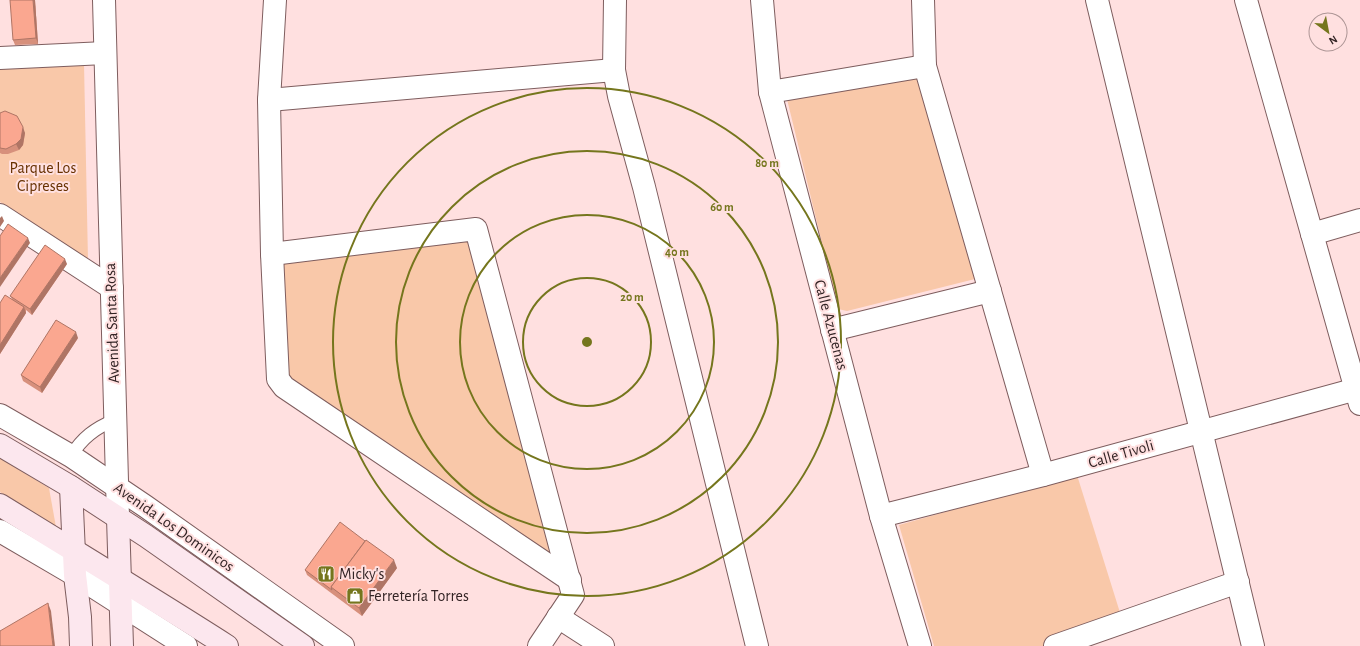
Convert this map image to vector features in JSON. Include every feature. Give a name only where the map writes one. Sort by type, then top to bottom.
[{"type":"main road","name":"Avenida Los Dominicos","points":[[0,445],[71,487],[118,518],[302,646]]},
{"type":"main road","points":[[71,487],[75,576],[80,617],[81,646]]},
{"type":"main road","points":[[0,505],[227,646]]},
{"type":"main road","name":"Avenida Santa Rosa","points":[[118,518],[122,646]]},
{"type":"street","name":"Avenida Santa Rosa","points":[[104,0],[118,518]]},
{"type":"street","points":[[275,0],[269,100],[272,254],[278,379],[284,387],[570,580]]},
{"type":"street","points":[[615,0],[614,70],[619,96],[644,187],[757,646]]},
{"type":"street","name":"Calle Azucenas","points":[[762,0],[770,92],[881,516],[920,646]]},
{"type":"street","points":[[923,0],[925,66],[1043,475]]},
{"type":"street","points":[[1097,0],[1253,646]]},
{"type":"street","points":[[1246,0],[1312,234],[1359,393]]},
{"type":"street","points":[[0,58],[105,53]]},
{"type":"street","points":[[770,92],[925,66]]},
{"type":"street","points":[[269,100],[614,70]]},
{"type":"street","points":[[0,215],[112,288]]},
{"type":"street","points":[[1312,234],[1360,220]]},
{"type":"street","points":[[272,254],[476,229],[573,595],[539,646]]},
{"type":"street","points":[[832,330],[990,291]]},
{"type":"street","name":"Calle Tivoli","points":[[881,516],[1043,475],[1201,431],[1359,393]]},
{"type":"street","name":"Avenida Los Dominicos","points":[[0,415],[71,456],[343,646]]},
{"type":"street","points":[[0,531],[186,646]]},
{"type":"street","points":[[1055,646],[1238,582]]},
{"type":"street","points":[[558,617],[603,646]]},
{"type":"lane","points":[[71,456],[79,443],[92,431],[115,420]]},
{"type":"green space","name":"Parque Los Cipreses","points":[[84,63],[88,260],[0,202],[0,67]]},
{"type":"green space","points":[[920,70],[975,279],[847,311],[838,309],[786,95]]},
{"type":"green space","points":[[470,237],[554,558],[285,377],[280,261]]},
{"type":"green space","points":[[0,458],[49,488],[56,527],[28,514],[0,492]]},
{"type":"green space","points":[[1077,475],[1122,619],[1047,646],[934,646],[899,525]]},
{"type":"building","points":[[10,0],[33,0],[36,38],[13,40]]},
{"type":"building","points":[[5,111],[17,116],[23,127],[21,139],[16,144],[6,149],[0,148],[0,113]]},
{"type":"building","points":[[8,224],[28,238],[0,278],[0,236]]},
{"type":"building","points":[[45,245],[65,259],[30,309],[10,296]]},
{"type":"building","points":[[5,295],[24,307],[0,345],[0,303]]},
{"type":"building","points":[[56,320],[76,332],[40,387],[21,375]]},
{"type":"building","points":[[340,522],[365,541],[331,587],[332,590],[305,570]]},
{"type":"building","points":[[366,540],[394,560],[359,608],[331,587]]},
{"type":"building","points":[[48,603],[53,646],[0,646],[0,631]]},
{"type":"place","name":"Micky's","points":[[326,574]]},
{"type":"place","name":"Ferretería Torres","points":[[355,596]]}]
